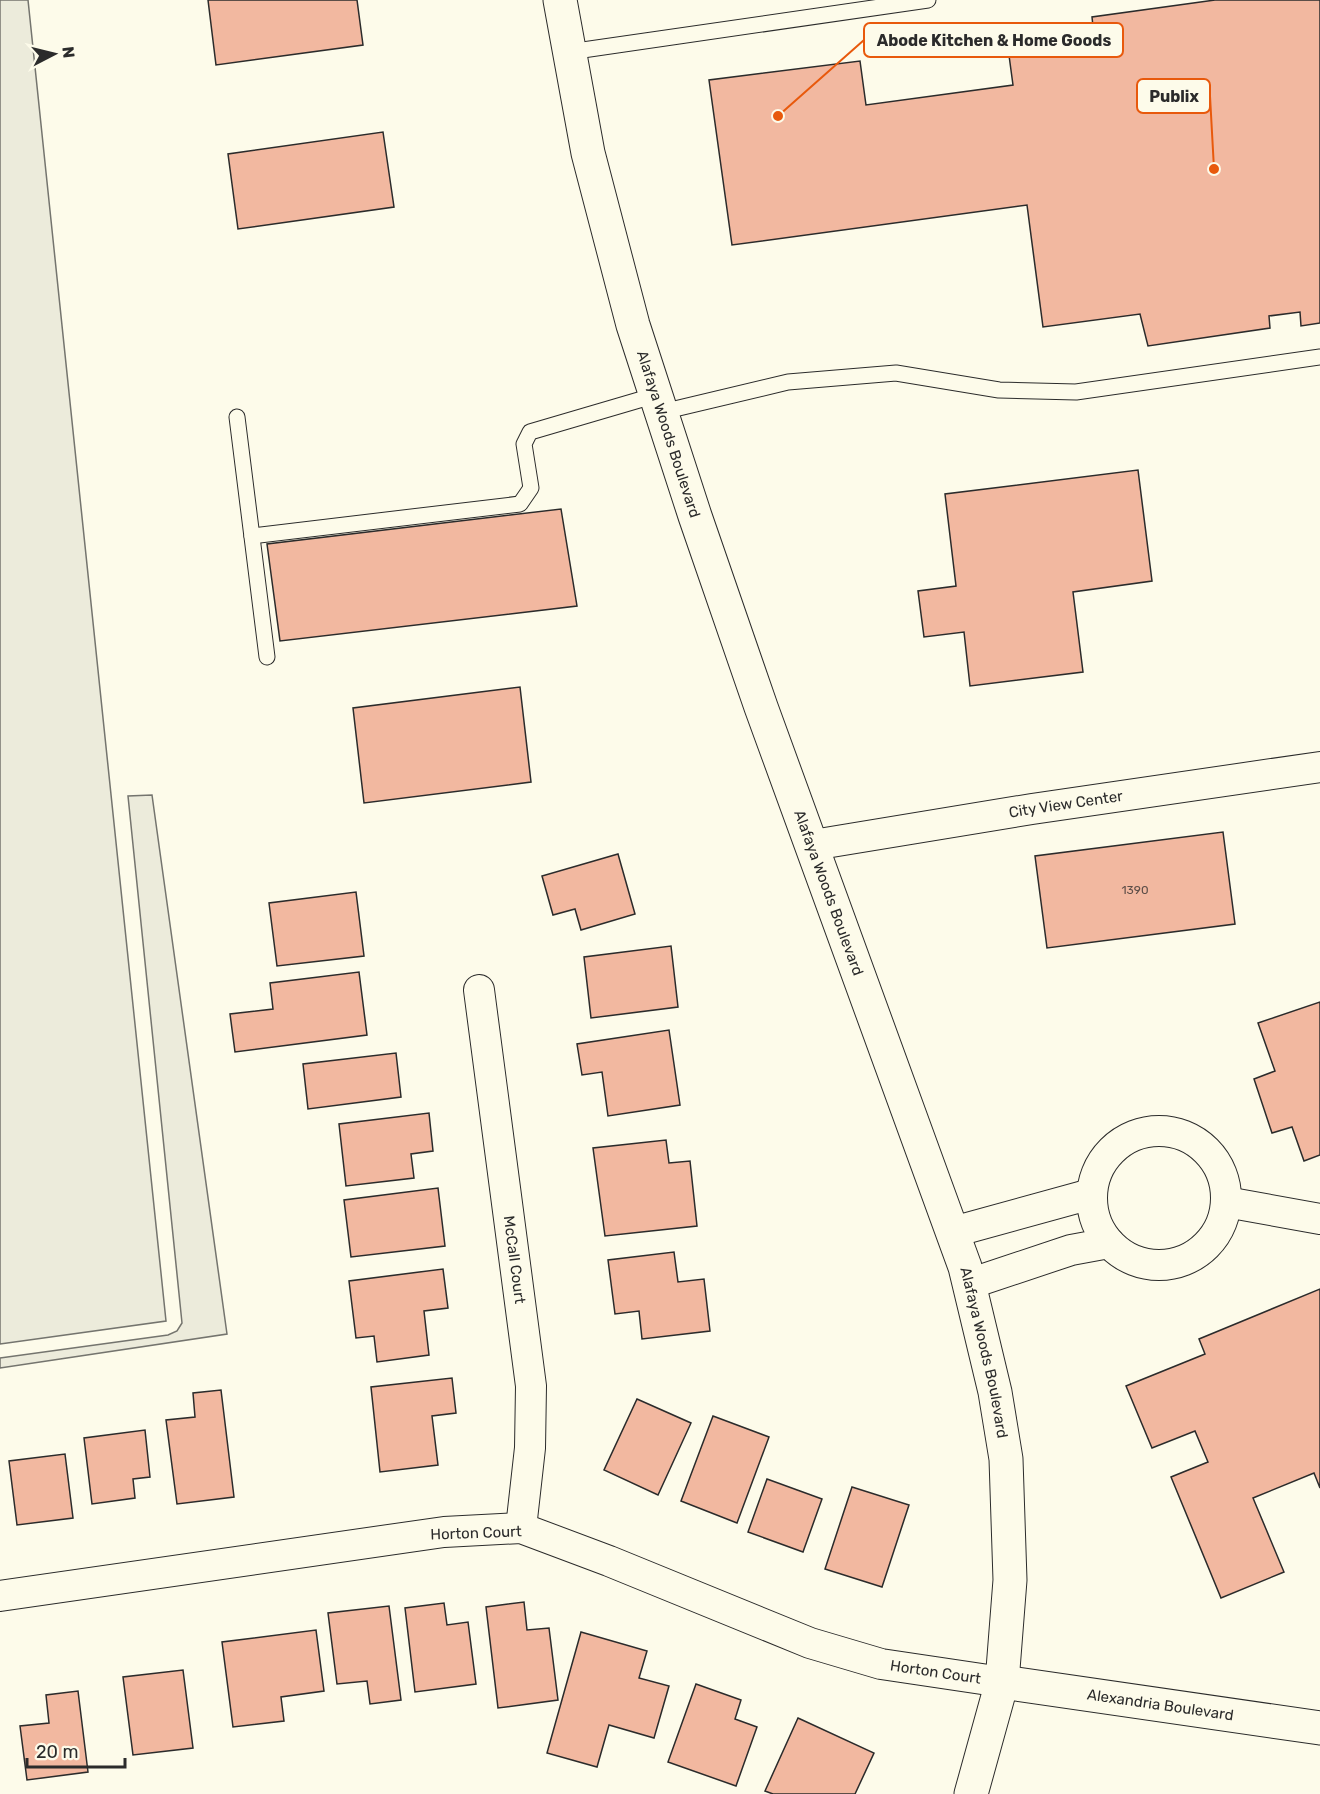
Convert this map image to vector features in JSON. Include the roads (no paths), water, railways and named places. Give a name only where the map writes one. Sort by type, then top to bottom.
[{"type":"street","name":"Alafaya Woods Boulevard","points":[[560,0],[588,153],[633,325],[695,516],[761,707],[953,1232],[969,1284],[995,1392],[1006,1459],[1010,1580],[1002,1682],[971,1794]]},
{"type":"street","name":"City View Center","points":[[813,844],[1320,767]]},
{"type":"street","name":"McCall Court","points":[[479,990],[531,1386],[530,1448],[521,1528]]},
{"type":"street","points":[[1162,1131],[1188,1137],[1209,1153],[1222,1176],[1226,1202],[1220,1228],[1203,1249],[1181,1262],[1155,1266],[1129,1259],[1109,1243],[1095,1220],[1091,1194],[1098,1169],[1113,1148],[1136,1134],[1162,1131]]},
{"type":"street","points":[[953,1232],[1091,1194]]},
{"type":"street","points":[[1226,1202],[1320,1219]]},
{"type":"street","points":[[969,1284],[1071,1250],[1109,1243]]},
{"type":"street","name":"Horton Court","points":[[0,1596],[444,1532],[521,1528],[609,1561],[810,1643],[881,1664],[1002,1682]]},
{"type":"street","name":"Alexandria Boulevard","points":[[1002,1682],[1320,1728]]},
{"type":"lane","points":[[569,52],[928,0]]},
{"type":"lane","points":[[252,536],[520,504],[531,488],[524,444],[530,432],[659,403],[788,382],[896,373],[999,390],[1077,392],[1320,357]]},
{"type":"lane","points":[[237,417],[267,657]]},
{"type":"place","name":"Abode Kitchen & Home Goods","points":[[778,116]]},
{"type":"place","name":"Publix","points":[[1214,169]]}]
